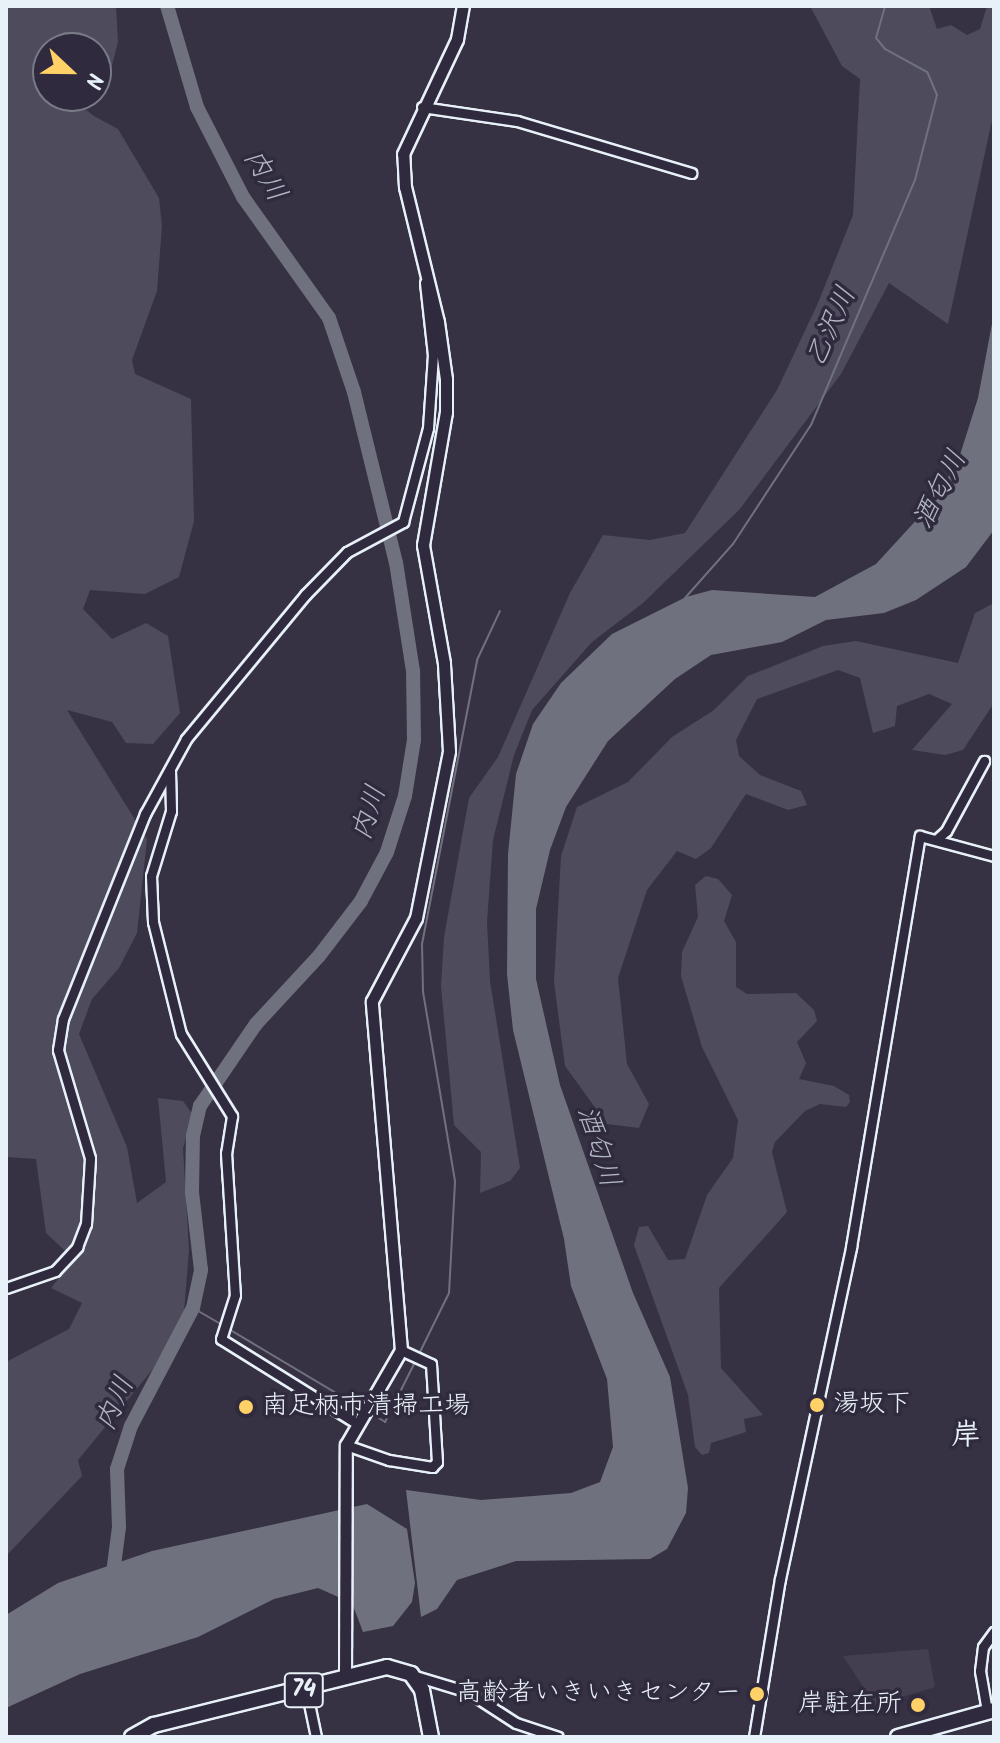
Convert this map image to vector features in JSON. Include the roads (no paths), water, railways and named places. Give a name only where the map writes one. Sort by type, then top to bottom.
[{"type":"main road","name":"74","points":[[132,1737],[154,1725],[387,1667],[411,1674]]},
{"type":"main road","points":[[411,1674],[422,1690],[431,1737]]},
{"type":"main road","points":[[898,1737],[990,1710]]},
{"type":"street","points":[[345,1677],[348,1445],[356,1423],[405,1350],[372,1015],[377,986],[416,918],[447,779],[447,686],[423,545],[446,412],[446,379],[441,335],[425,282],[402,171],[422,107],[457,39],[463,6]]},
{"type":"street","points":[[422,107],[517,121],[691,173]]},
{"type":"street","points":[[6,1288],[55,1271],[77,1247],[86,1224],[90,1158],[59,1063],[63,1019],[145,814],[186,739],[284,619],[336,562],[370,537],[403,522],[428,428],[433,355],[425,282]]},
{"type":"street","points":[[937,839],[984,761]]},
{"type":"street","points":[[170,770],[171,811],[151,876],[153,922],[181,1034],[232,1116],[226,1153],[235,1295],[230,1319],[221,1339],[356,1423]]},
{"type":"street","points":[[754,1737],[780,1579],[851,1247],[920,836],[994,856]]},
{"type":"street","points":[[348,1445],[389,1460],[432,1467],[437,1462],[431,1364],[405,1350]]},
{"type":"street","points":[[990,1710],[980,1671],[983,1647],[994,1632]]},
{"type":"street","points":[[411,1674],[468,1692],[516,1723],[558,1737]]},
{"type":"street","points":[[306,1689],[316,1737]]},
{"type":"water","name":"酒匂川","points":[[994,313],[994,530],[966,567],[916,600],[884,613],[826,620],[782,642],[711,655],[675,679],[608,741],[566,807],[550,850],[536,909],[536,979],[560,1085],[633,1293],[670,1377],[688,1488],[686,1513],[667,1549],[650,1559],[516,1561],[457,1580],[437,1609],[421,1617],[406,1490],[481,1500],[571,1493],[600,1482],[613,1447],[607,1379],[571,1286],[564,1239],[513,1030],[507,974],[508,854],[516,774],[533,724],[561,683],[612,634],[686,597],[712,590],[815,597],[876,564],[932,503],[958,461],[978,398]]},
{"type":"water","points":[[367,1504],[407,1529],[415,1583],[412,1602],[393,1626],[363,1632],[352,1603],[318,1588],[274,1599],[198,1637],[80,1674],[6,1708],[6,1615],[58,1583],[152,1551]]},
{"type":"waterway","name":"内川","points":[[112,1581],[119,1527],[117,1469],[131,1426],[193,1308],[201,1270],[192,1192],[193,1136],[200,1106],[256,1024],[319,956],[361,901],[387,852],[405,796],[414,740],[413,671],[396,563],[354,392],[329,318],[243,197],[197,107],[167,6]]},
{"type":"waterway","name":"乙沢川","points":[[685,598],[733,544],[811,425],[915,180],[937,95],[927,72],[885,49],[876,38],[885,6]]},
{"type":"waterway","points":[[419,1354],[449,1293],[455,1181],[423,991],[422,944],[477,660],[500,611]]},
{"type":"waterway","points":[[193,1308],[222,1325]]},
{"type":"waterway","points":[[227,1328],[363,1409]]},
{"type":"waterway","points":[[368,1412],[385,1422],[416,1360]]},
{"type":"place","name":"湯坂下","points":[[817,1405]]},
{"type":"place","name":"南足柄市清掃工場","points":[[246,1407]]},
{"type":"place","name":"高齢者いきいきセンター","points":[[757,1694]]},
{"type":"place","name":"岸駐在所","points":[[918,1705]]},
{"type":"district","name":"岸","points":[[966,1436]]}]
